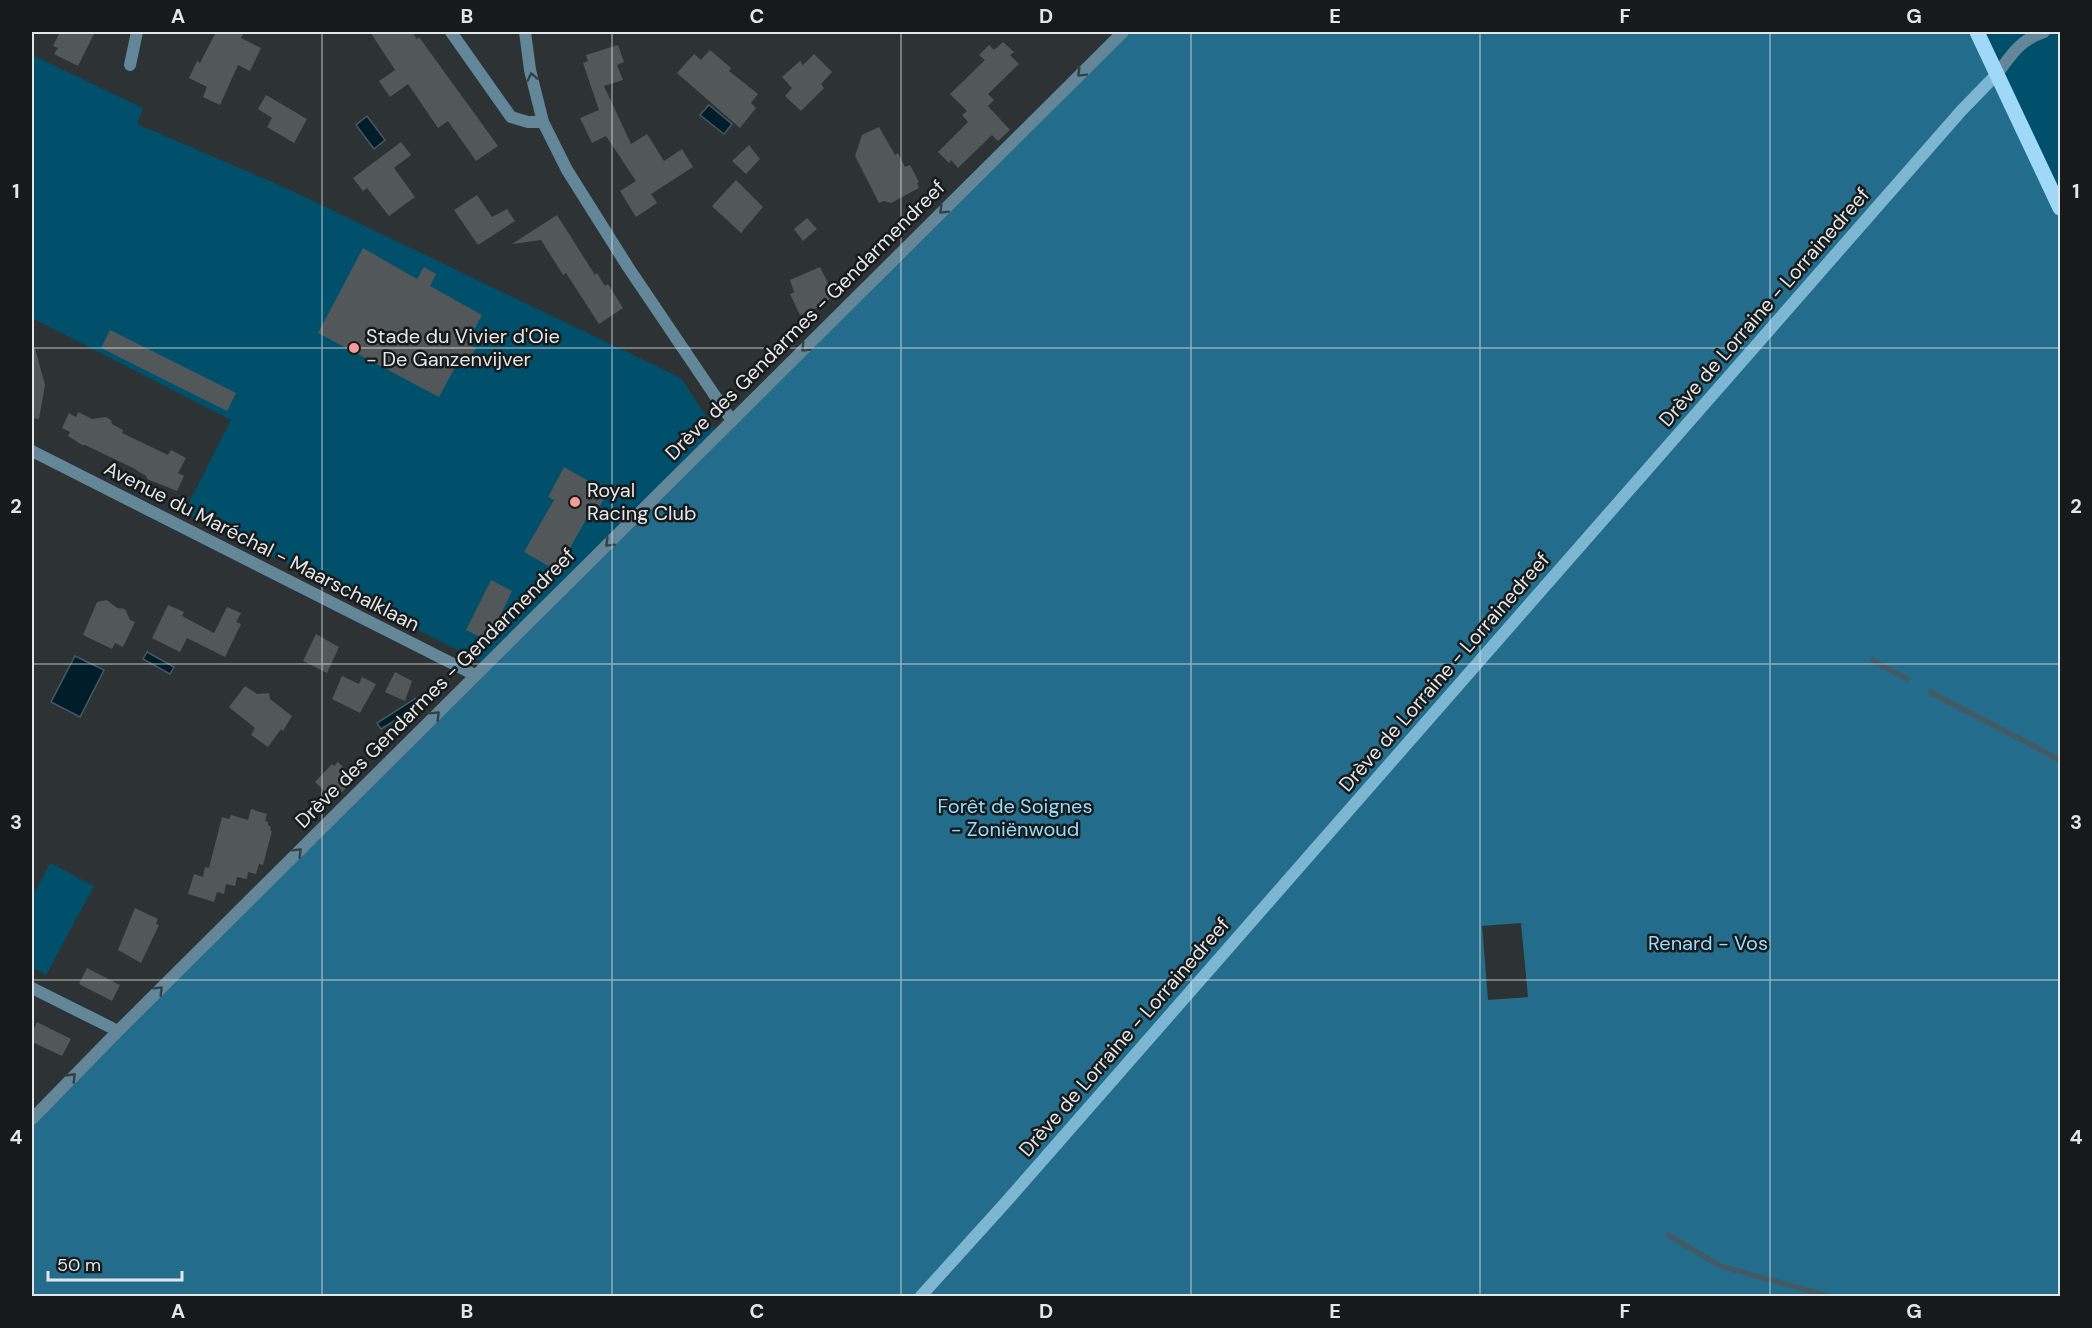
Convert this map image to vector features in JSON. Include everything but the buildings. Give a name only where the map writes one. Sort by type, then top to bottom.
[{"type":"main road","points":[[1977,32],[2061,208]]},
{"type":"main road","name":"Drève de Lorraine - Lorrainedreef","points":[[921,1296],[1006,1202],[1953,120],[1997,74]]},
{"type":"street","points":[[130,65],[137,32]]},
{"type":"street","points":[[451,32],[511,117],[528,122],[543,122]]},
{"type":"street","points":[[525,32],[530,70],[543,122],[567,170],[729,425]]},
{"type":"street","name":"Drève des Gendarmes - Gendarmendreef","points":[[32,1119],[1123,32]]},
{"type":"street","points":[[1997,74],[2023,42],[2031,36],[2044,32]]},
{"type":"street","name":"Avenue du Maréchal - Maarschalklaan","points":[[32,451],[476,675]]},
{"type":"street","points":[[32,988],[118,1031]]},
{"type":"shaded area","points":[[1981,32],[2060,32],[2060,197]]},
{"type":"shaded area","name":"Stade du Vivier d'Oie - De Ganzenvijver","points":[[32,55],[143,108],[137,124],[286,188],[681,378],[715,430],[481,662],[184,512],[231,420],[32,318]]},
{"type":"shaded area","points":[[709,105],[732,124],[724,134],[700,115]]},
{"type":"shaded area","points":[[367,116],[385,140],[374,149],[356,125]]},
{"type":"shaded area","points":[[147,652],[174,667],[170,674],[143,659]]},
{"type":"shaded area","points":[[75,656],[104,670],[80,717],[51,702]]},
{"type":"shaded area","points":[[416,698],[420,705],[381,729],[377,723]]},
{"type":"shaded area","points":[[50,863],[94,886],[46,975],[32,967],[32,898]]},
{"type":"green space","name":"Forêt de Soignes - Zoniënwoud","points":[[1129,32],[1981,32],[2060,197],[2060,1296],[32,1296],[32,1122]],"holes":[[[1521,923],[1528,997],[1488,1000],[1482,926]]]},
{"type":"waterway","points":[[1872,660],[1907,679]]},
{"type":"waterway","points":[[1930,692],[2060,760]]},
{"type":"waterway","points":[[1668,1235],[1720,1266],[1828,1296]]},
{"type":"place","name":"Stade du Vivier d'Oie - De Ganzenvijver","points":[[354,348]]},
{"type":"place","name":"Royal Racing Club","points":[[575,502]]},
{"type":"park label","name":"Renard - Vos","points":[[1708,943]]}]
